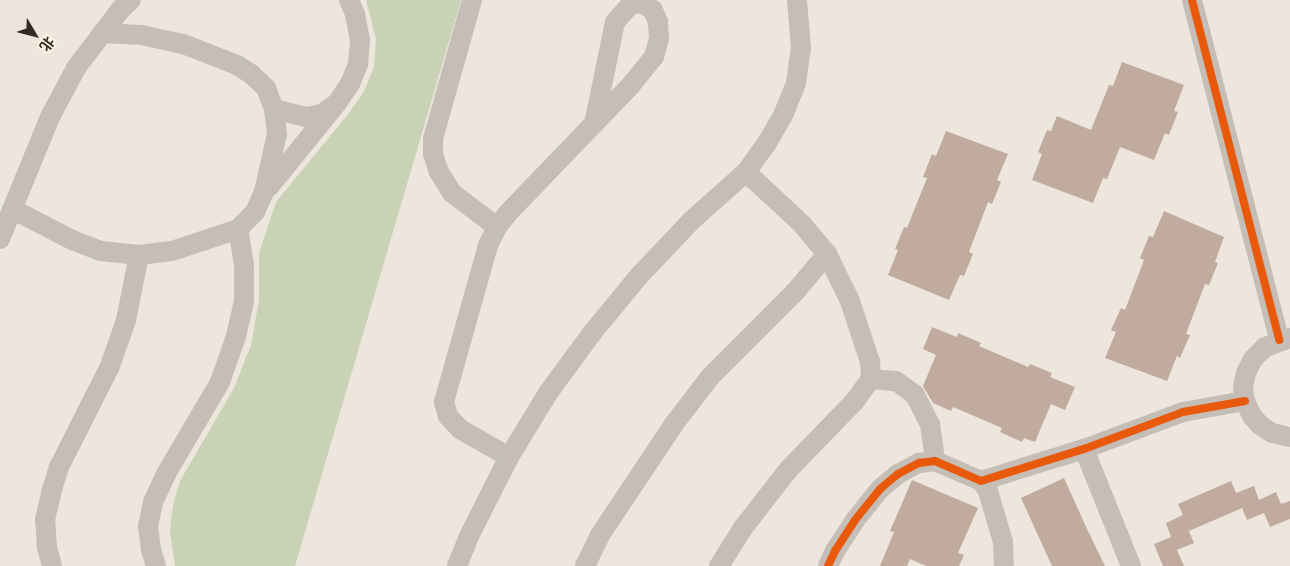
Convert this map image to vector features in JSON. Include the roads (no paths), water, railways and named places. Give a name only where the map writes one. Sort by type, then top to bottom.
[{"type":"street","points":[[0,239],[50,117],[76,68],[130,0]]},
{"type":"street","points":[[264,192],[337,103],[350,84],[358,64],[360,40],[355,14],[349,0]]},
{"type":"street","points":[[472,0],[432,139],[439,172],[452,193],[497,227]]},
{"type":"street","points":[[456,566],[509,457],[548,393],[598,325],[639,276],[691,222],[746,172],[784,113],[796,83],[801,48],[797,0]]},
{"type":"street","points":[[1192,0],[1285,339],[1265,347],[1253,358],[1246,373],[1243,387],[1245,401],[1252,416],[1260,425],[1272,433],[1290,437]]},
{"type":"street","points":[[509,457],[460,429],[448,416],[444,402],[488,245],[497,227],[594,124],[654,57],[659,38],[658,22],[653,10],[643,4],[632,3],[614,22],[594,124]]},
{"type":"street","points":[[12,209],[72,240],[101,252],[139,255],[172,251],[238,229],[255,212],[264,192],[277,134],[274,109],[266,88],[238,65],[183,44],[141,35],[102,33]]},
{"type":"street","points":[[274,109],[306,118],[322,114],[337,103]]},
{"type":"street","points":[[719,566],[743,528],[788,470],[854,402],[870,379],[870,362],[850,301],[827,254],[803,225],[746,172]]},
{"type":"street","points":[[156,566],[151,550],[148,526],[153,502],[166,474],[220,382],[236,336],[244,300],[244,265],[238,229]]},
{"type":"street","points":[[585,566],[600,535],[637,477],[680,416],[710,378],[795,292],[827,254]]},
{"type":"street","points":[[52,566],[47,546],[45,520],[51,493],[59,467],[110,366],[126,320],[139,255]]},
{"type":"street","points":[[870,379],[896,380],[915,395],[930,424],[935,461]]},
{"type":"street","points":[[981,481],[1084,449],[1183,412],[1245,401]]},
{"type":"street","points":[[1084,449],[1131,566]]},
{"type":"street","points":[[828,566],[834,551],[855,520],[880,489],[898,474],[919,463],[935,461],[981,481],[988,491],[1004,542],[1004,566]]}]
